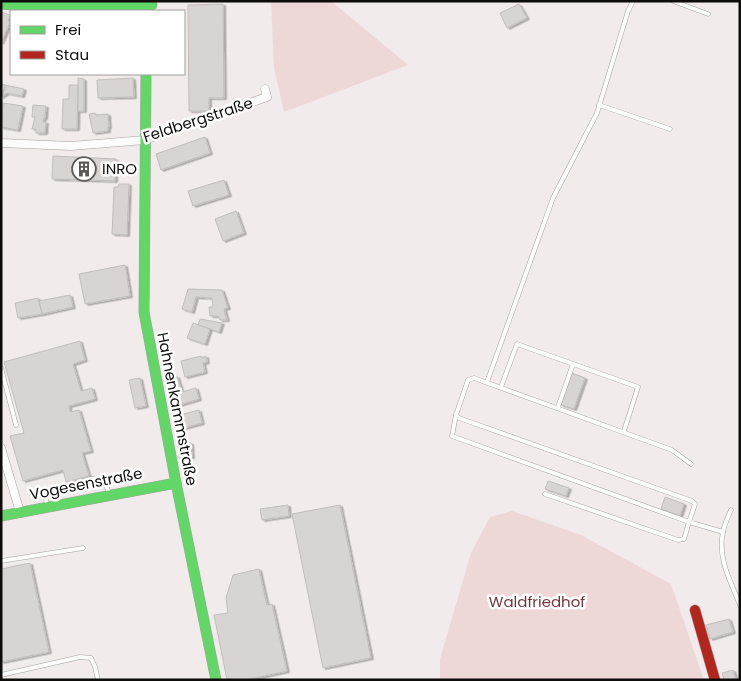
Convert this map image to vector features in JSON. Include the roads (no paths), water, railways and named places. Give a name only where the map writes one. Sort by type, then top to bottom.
[{"type":"street","points":[[8,3],[152,6]]},
{"type":"street","name":"Hahnenkammstraße","points":[[146,75],[144,312],[216,680]]},
{"type":"street","name":"Feldbergstraße","points":[[1,142],[71,146],[144,140],[267,98],[265,90]]},
{"type":"street","points":[[1,448],[20,512]]},
{"type":"street","name":"Vogesenstraße","points":[[1,516],[176,483]]},
{"type":"street","points":[[695,610],[715,680]]},
{"type":"lane","points":[[487,382],[553,198],[597,113],[628,11],[633,1]]},
{"type":"lane","points":[[673,1],[708,14]]},
{"type":"lane","points":[[599,105],[670,129]]},
{"type":"lane","points":[[501,387],[517,344],[638,387],[624,431]]},
{"type":"lane","points":[[558,407],[573,364]]},
{"type":"lane","points":[[1,368],[16,424]]},
{"type":"lane","points":[[691,464],[672,450],[474,378],[468,380],[456,415],[452,436],[690,522],[723,532]]},
{"type":"lane","points":[[456,415],[692,501],[695,504],[684,539],[678,540],[545,494]]},
{"type":"lane","points":[[47,507],[45,492],[93,479],[104,478],[109,495]]},
{"type":"lane","points":[[731,510],[723,532],[722,548],[725,569],[740,605]]},
{"type":"lane","points":[[1,561],[83,548]]},
{"type":"lane","points":[[1,674],[80,657],[91,658],[98,680]]},
{"type":"place","name":"INRO","points":[[84,169]]},
{"type":"park label","name":"Waldfriedhof","points":[[537,602]]}]
